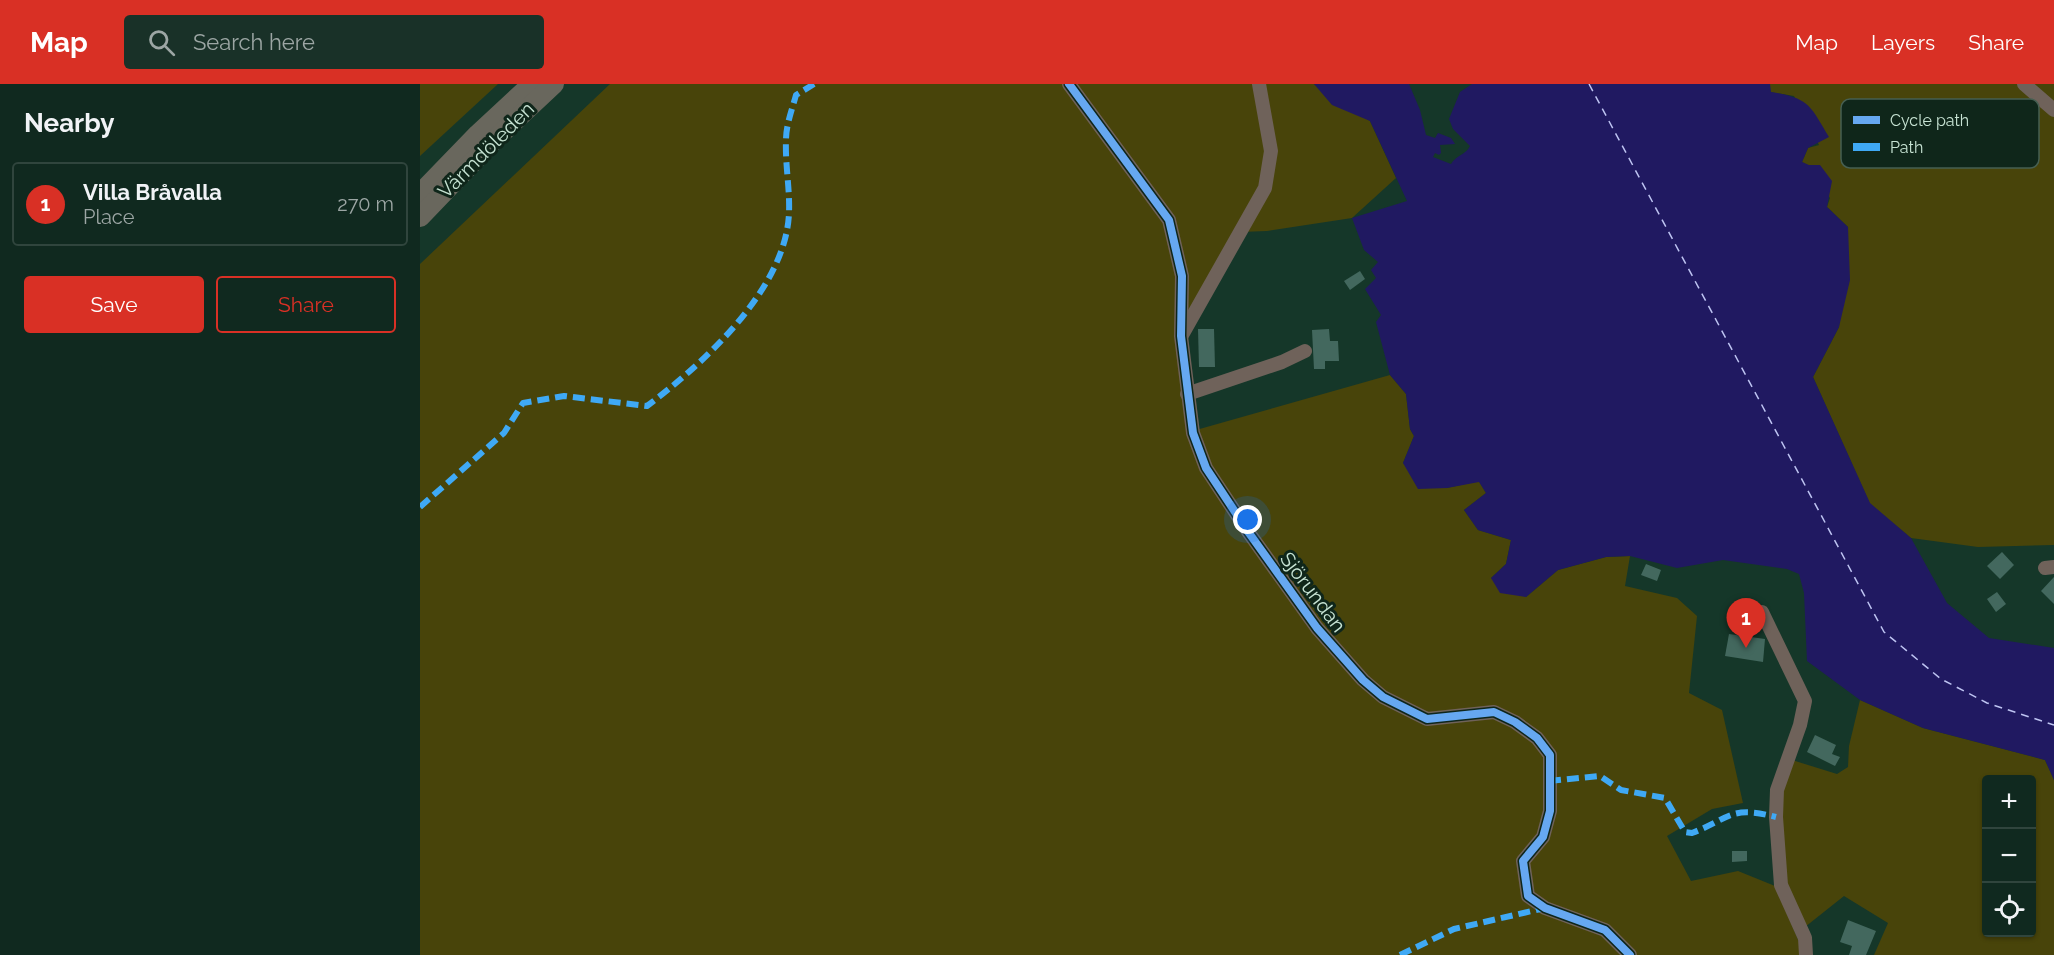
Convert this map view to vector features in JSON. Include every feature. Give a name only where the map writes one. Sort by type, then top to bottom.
[{"type":"highway","name":"Värmdöleden","points":[[420,194],[478,134],[532,84]]},
{"type":"highway","name":"Värmdöleden","points":[[420,217],[490,144],[554,84]]},
{"type":"street","name":"Sjörundan","points":[[1069,84],[1169,220],[1182,276],[1181,336],[1186,394],[1193,433],[1206,468],[1317,628],[1363,680],[1383,697],[1427,719],[1494,712],[1515,722],[1537,738],[1550,755],[1550,812],[1543,837],[1523,861],[1528,896],[1545,908],[1605,930],[1630,955]]},
{"type":"street","points":[[1181,336],[1266,188],[1271,151],[1259,84]]},
{"type":"street","points":[[2024,84],[2054,110]]},
{"type":"street","points":[[1186,394],[1281,362],[1305,351]]},
{"type":"street","points":[[1762,612],[1805,701],[1800,725],[1777,790],[1776,817],[1781,885],[1805,938],[1806,955]]},
{"type":"shaded area","points":[[420,84],[498,84],[420,156]]},
{"type":"shaded area","points":[[610,84],[1314,84],[1370,121],[1396,178],[1352,218],[1267,231],[1240,232],[1177,332],[1189,432],[1390,375],[1406,394],[1410,429],[1414,436],[1403,463],[1447,488],[1479,481],[1486,493],[1464,510],[1478,530],[1511,540],[1506,564],[1491,578],[1526,597],[1558,570],[1606,557],[1630,556],[1625,586],[1677,598],[1697,616],[1689,693],[1722,710],[1743,803],[1712,809],[1667,836],[1691,881],[1738,871],[1775,886],[1800,944],[1801,955],[420,955],[420,264]]},
{"type":"shaded area","points":[[1314,84],[1409,84],[1420,110],[1426,135],[1435,138],[1438,133],[1451,138],[1455,144],[1440,145],[1441,153],[1439,155],[1435,153],[1433,157],[1451,164],[1470,146],[1453,129],[1449,119],[1460,92],[1472,84],[1770,84],[1771,92],[1793,97],[1807,105],[1829,137],[1808,148],[1802,162],[1809,165],[1820,165],[1832,181],[1827,207],[1848,227],[1850,280],[1839,327],[1813,377],[1870,503],[1911,538],[1947,603],[1989,638],[2054,648],[2054,780],[2045,760],[1923,728],[1860,700],[1807,661],[1804,593],[1799,574],[1787,569],[1723,560],[1677,568],[1630,556],[1606,557],[1558,570],[1526,597],[1500,593],[1491,578],[1506,564],[1511,540],[1478,530],[1464,510],[1486,493],[1479,482],[1447,488],[1418,489],[1403,463],[1414,436],[1410,429],[1406,394],[1390,375],[1376,322],[1381,315],[1365,289],[1376,278],[1371,270],[1378,262],[1364,250],[1352,218],[1407,201],[1370,121],[1332,105]]},
{"type":"shaded area","points":[[1770,84],[2054,84],[2054,545],[1978,547],[1911,538],[1870,504],[1813,377],[1839,327],[1848,227],[1827,207],[1830,198],[1809,166],[1802,162],[1808,148],[1819,145],[1794,96],[1770,92]]},
{"type":"shaded area","points":[[1860,700],[1923,728],[2045,760],[2054,780],[2054,955],[1874,955],[1888,923],[1844,896],[1805,927],[1786,886],[1781,791],[1792,760],[1837,774],[1848,767],[1849,746]]},
{"type":"building","points":[[1360,271],[1365,279],[1350,290],[1344,281]]},
{"type":"building","points":[[1198,329],[1214,329],[1215,367],[1199,367]]},
{"type":"building","points":[[1329,329],[1330,341],[1338,341],[1339,361],[1325,361],[1325,369],[1314,369],[1312,330]]},
{"type":"building","points":[[2002,552],[2014,565],[2000,579],[1987,566]]},
{"type":"building","points":[[1646,564],[1661,570],[1657,581],[1641,575]]},
{"type":"building","points":[[2054,577],[2054,604],[2041,591]]},
{"type":"building","points":[[1997,592],[2006,604],[1996,612],[1987,599]]},
{"type":"building","points":[[1729,634],[1765,639],[1763,662],[1725,656]]},
{"type":"building","points":[[1815,735],[1836,745],[1832,754],[1840,757],[1835,766],[1807,752]]},
{"type":"building","points":[[1732,851],[1747,851],[1747,861],[1732,862]]},
{"type":"building","points":[[1848,920],[1876,931],[1866,955],[1849,955],[1852,946],[1840,942]]},
{"type":"ferry route","points":[[1589,84],[1884,632],[1941,679],[1987,703],[2054,725]]},
{"type":"marked path","points":[[420,507],[504,433],[523,403],[564,396],[647,406],[716,347],[758,296],[773,269],[784,241],[789,213],[787,129],[796,95],[814,84]]},
{"type":"marked path","points":[[1549,781],[1600,776],[1621,790],[1665,798],[1685,832],[1692,833],[1739,813],[1749,812],[1776,817]]},
{"type":"marked path","points":[[1400,955],[1454,929],[1545,908]]},
{"type":"cycle path","points":[[1069,84],[1169,220],[1182,276],[1181,336],[1193,433],[1206,468],[1317,628],[1363,680],[1383,697],[1427,719],[1494,712],[1515,722],[1537,738],[1550,755],[1550,811],[1543,837],[1523,861],[1528,896],[1545,908],[1605,930],[1630,955]]},
{"type":"place","name":"Villa Bråvalla","points":[[1746,648]]}]
